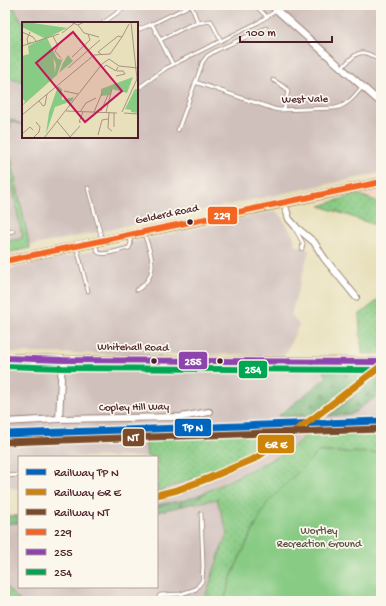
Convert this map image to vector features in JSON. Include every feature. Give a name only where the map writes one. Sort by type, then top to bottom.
[{"type":"main road","name":"Gelderd Road","points":[[5,261],[381,182]]},
{"type":"main road","name":"Whitehall Road","points":[[5,358],[62,360],[381,362]]},
{"type":"street","points":[[272,5],[381,103]]},
{"type":"street","points":[[284,203],[289,219],[297,228],[314,242],[324,258],[356,297]]},
{"type":"street","points":[[59,420],[62,360]]},
{"type":"street","name":"Copley Hill Way","points":[[5,422],[181,417],[209,412]]},
{"type":"lane","points":[[104,22],[128,5]]},
{"type":"lane","points":[[138,30],[191,5],[198,23]]},
{"type":"lane","points":[[255,5],[266,17]]},
{"type":"lane","points":[[138,88],[166,68],[259,22],[277,10]]},
{"type":"lane","points":[[160,40],[188,26],[211,21],[221,41]]},
{"type":"lane","points":[[152,24],[173,65]]},
{"type":"lane","points":[[178,130],[202,62],[210,54],[217,50],[266,28]]},
{"type":"lane","points":[[342,68],[354,55],[361,52],[367,53],[377,59],[381,57]]},
{"type":"lane","points":[[273,80],[286,88],[288,91],[284,110]]},
{"type":"lane","name":"West Vale","points":[[195,82],[274,109],[284,110],[341,107],[351,100],[363,87]]},
{"type":"lane","points":[[88,188],[99,241],[97,250],[104,254],[129,248],[131,243],[130,235]]},
{"type":"lane","points":[[289,219],[303,243],[302,249]]},
{"type":"lane","points":[[5,233],[13,231]]},
{"type":"lane","points":[[137,290],[146,282],[153,264],[143,232]]},
{"type":"lane","points":[[77,246],[88,291]]},
{"type":"lane","points":[[5,476],[18,475]]},
{"type":"lane","points":[[157,601],[160,596],[182,594],[196,589],[202,581],[203,566],[201,513]]},
{"type":"shaded area","points":[[12,5],[381,5],[381,173],[5,251],[5,76],[22,82],[22,138],[138,138],[138,22],[22,22]]},
{"type":"shaded area","points":[[381,189],[381,203],[357,194]]},
{"type":"shaded area","points":[[276,211],[294,237],[295,245],[309,250],[291,315],[299,325],[285,355],[20,353],[5,351],[5,270]]},
{"type":"shaded area","points":[[5,366],[322,367],[328,377],[278,415],[312,416],[373,369],[381,370],[381,375],[328,416],[352,414],[381,393],[381,424],[317,425],[289,451],[206,492],[185,500],[158,505],[158,492],[216,470],[254,451],[290,428],[145,433],[147,456],[18,456],[18,489],[5,487]]},
{"type":"shaded area","points":[[217,499],[228,534],[222,546],[204,601],[20,601],[6,587],[6,524],[18,523],[18,588],[158,588],[158,512]]},
{"type":"green space","points":[[5,5],[12,5],[22,22],[22,82],[5,76]]},
{"type":"green space","points":[[5,117],[22,125],[11,121],[10,129],[5,129]]},
{"type":"green space","points":[[5,129],[30,248],[5,253],[9,241],[20,239],[23,233],[21,232],[5,147]]},
{"type":"green space","points":[[357,194],[381,203],[381,227],[320,206]]},
{"type":"green space","points":[[381,298],[381,354],[362,354],[359,315]]},
{"type":"green space","points":[[322,367],[373,369],[312,416],[278,416],[327,377]]},
{"type":"green space","points":[[381,375],[381,393],[352,414],[328,416]]},
{"type":"green space","points":[[381,424],[381,453],[318,452],[257,523],[239,559],[224,601],[204,601],[222,546],[228,534],[217,499],[191,504],[206,492],[289,451],[317,425]]},
{"type":"green space","points":[[291,427],[254,451],[216,470],[158,492],[158,456],[147,456],[145,433]]},
{"type":"green space","name":"Wortley Recreation Ground","points":[[318,452],[381,453],[381,601],[224,601],[239,559],[267,503]]},
{"type":"green space","points":[[206,492],[191,504],[158,512],[158,505],[185,500]]},
{"type":"green space","points":[[5,515],[6,587],[20,601],[12,601],[5,596]]},
{"type":"green space","points":[[5,515],[18,516],[18,523],[6,524]]},
{"type":"transit line","name":"229","points":[[5,261],[381,182]]},
{"type":"transit line","name":"255","points":[[5,358],[62,360],[381,362]]},
{"type":"transit line","name":"254","points":[[5,366],[62,368],[381,370]]},
{"type":"transit line","points":[[158,495],[177,490],[256,458],[315,417],[381,366]]},
{"type":"transit line","points":[[5,434],[381,421]]},
{"type":"rail line","name":"NT","points":[[5,442],[381,429]]}]
